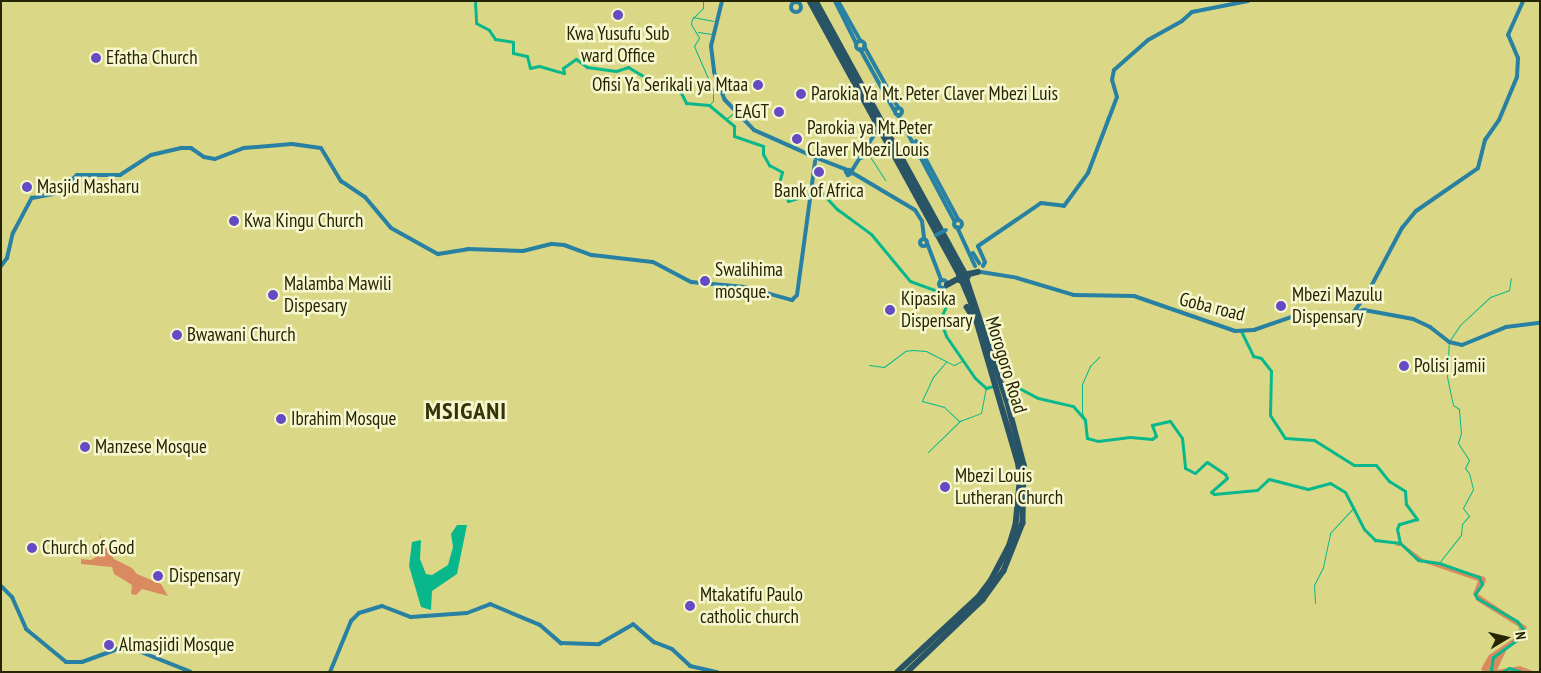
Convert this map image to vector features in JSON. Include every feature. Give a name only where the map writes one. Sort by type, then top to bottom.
[{"type":"highway","name":"Morogoro Road","points":[[810,1],[962,272]]},
{"type":"highway","name":"Morogoro Road","points":[[816,1],[962,272],[1019,441],[1026,484],[1023,523],[1014,550],[994,588],[908,672]]},
{"type":"highway","points":[[944,282],[957,277],[962,272],[979,268]]},
{"type":"highway","points":[[944,282],[958,279],[965,280],[969,274],[979,268]]},
{"type":"highway","name":"Morogoro Road","points":[[898,672],[978,598],[1004,558],[1016,525],[1020,483],[1019,465],[965,280]]},
{"type":"highway","points":[[967,307],[978,323]]},
{"type":"street","points":[[722,1],[713,29],[711,50],[715,76],[725,100],[754,130],[817,161],[849,172],[920,215],[931,259],[944,282]]},
{"type":"street","points":[[800,4],[801,9],[796,12],[792,9],[793,2],[800,4],[805,1]]},
{"type":"street","points":[[836,1],[862,48]]},
{"type":"street","points":[[979,268],[985,262],[978,246],[1042,203],[1064,206],[1088,173],[1118,97],[1112,80],[1114,70],[1148,40],[1182,21],[1192,12],[1248,1]]},
{"type":"street","points":[[1353,313],[1368,294],[1402,228],[1416,211],[1478,168],[1485,140],[1499,120],[1517,77],[1518,58],[1508,36],[1523,1]]},
{"type":"street","points":[[858,42],[862,48]]},
{"type":"street","name":"Goba road","points":[[862,48],[896,108],[979,268],[986,273],[1017,278],[1074,295],[1134,296],[1235,331],[1254,330],[1297,315],[1337,318],[1353,313],[1370,311],[1408,318],[1430,327],[1449,342],[1462,346],[1506,326],[1540,323]]},
{"type":"street","points":[[849,172],[873,139],[879,127]]},
{"type":"street","points":[[1,266],[7,258],[13,233],[32,199],[57,193],[77,175],[120,176],[151,155],[182,148],[191,148],[204,157],[215,159],[244,148],[292,144],[321,148],[341,181],[365,197],[391,228],[438,254],[468,249],[523,251],[552,244],[564,245],[592,255],[653,262],[691,282],[751,289],[777,298],[796,298],[810,194],[817,161]]},
{"type":"street","points":[[925,241],[957,224]]},
{"type":"street","points":[[1,586],[12,597],[26,629],[66,662],[82,662],[112,649],[124,649],[145,653],[191,672]]},
{"type":"street","points":[[330,672],[351,621],[359,613],[382,606],[411,617],[467,613],[490,604],[540,625],[561,643],[599,644],[633,624],[654,642],[672,649],[690,666],[717,672]]},
{"type":"shaded area","points":[[457,525],[467,525],[457,574],[432,591],[431,610],[421,607],[409,566],[412,542],[421,540],[420,559],[426,574],[432,575],[448,565],[453,547],[451,534]]},
{"type":"shaded area","points":[[99,534],[114,559],[132,568],[137,574],[161,584],[168,596],[142,589],[136,595],[131,594],[132,585],[114,574],[112,567],[81,564],[81,559],[91,560],[104,552]]},
{"type":"shaded area","points":[[1399,541],[1423,559],[1485,577],[1486,581],[1478,594],[1527,627],[1522,639],[1507,649],[1497,670],[1520,666],[1535,672],[1484,672],[1481,669],[1489,655],[1519,635],[1519,627],[1477,601],[1473,594],[1478,581],[1416,560],[1402,546],[1396,546]]},
{"type":"waterway","points":[[475,1],[476,23],[489,30],[495,39],[513,42],[513,53],[527,56],[530,68],[539,66],[564,73],[563,68],[576,59],[587,67],[616,71],[628,67],[650,80],[670,83],[679,89],[686,103],[709,105],[734,126],[734,136],[763,146],[763,154],[769,165],[782,172],[779,183],[788,201],[820,191],[837,209],[871,234],[910,281],[941,292],[946,306],[940,320],[946,336],[975,378],[986,388],[993,386]]},
{"type":"waterway","points":[[703,1],[703,8],[692,19],[691,24],[699,38],[694,46],[713,90],[713,101],[709,105]]},
{"type":"waterway","points":[[693,17],[714,21]]},
{"type":"waterway","points":[[698,32],[712,34]]},
{"type":"waterway","points":[[726,119],[734,113]]},
{"type":"waterway","points":[[1105,125],[1107,116]]},
{"type":"waterway","points":[[861,159],[869,155],[885,180]]},
{"type":"waterway","points":[[1450,340],[1460,325],[1490,297],[1509,290],[1511,278]]},
{"type":"waterway","points":[[1241,331],[1253,356],[1261,358],[1271,371],[1270,415],[1285,438],[1314,440],[1354,465],[1376,465],[1389,481],[1405,491],[1406,504],[1417,519],[1399,524],[1397,529],[1400,543]]},
{"type":"waterway","points":[[1439,563],[1461,535],[1462,524],[1469,516],[1463,508],[1473,489],[1469,473],[1465,468],[1469,460],[1458,443],[1461,433],[1459,409],[1453,405],[1447,377],[1449,344]]},
{"type":"waterway","points":[[869,365],[884,367],[905,351],[912,350],[926,351],[954,365],[962,361]]},
{"type":"waterway","points":[[1085,420],[1082,413],[1082,384],[1090,366],[1099,357]]},
{"type":"waterway","points":[[946,362],[933,377],[922,401],[944,407],[959,421]]},
{"type":"waterway","points":[[928,452],[960,421],[981,413],[986,388]]},
{"type":"waterway","points":[[1007,388],[1019,388],[1038,398],[1073,406],[1085,420],[1087,438],[1098,441],[1130,437],[1152,439],[1156,436],[1152,425],[1170,421],[1182,438],[1185,468],[1195,473],[1207,462],[1225,474],[1227,478],[1211,492],[1214,494],[1257,490],[1269,479],[1308,489],[1330,483],[1345,492],[1364,529],[1375,540],[1400,543],[1418,560],[1439,563],[1479,577],[1482,584],[1475,594],[1477,598],[1517,621],[1523,629],[1518,639],[1493,657],[1491,669],[1493,672]]},
{"type":"waterway","points":[[1315,603],[1314,585],[1323,567],[1330,533],[1352,509]]},
{"type":"waterway","points":[[1502,672],[1509,668],[1522,672]]},
{"type":"place","name":"Kwa Yusufu Sub ward Office","points":[[618,15]]},
{"type":"place","name":"Efatha Church","points":[[96,58]]},
{"type":"place","name":"Ofisi Ya Serikali ya Mtaa","points":[[758,85]]},
{"type":"place","name":"Parokia Ya Mt. Peter Claver Mbezi Luis","points":[[801,94]]},
{"type":"place","name":"EAGT","points":[[779,112]]},
{"type":"place","name":"Parokia ya Mt.Peter Claver Mbezi Louis","points":[[797,139]]},
{"type":"place","name":"Bank of Africa","points":[[819,172]]},
{"type":"place","name":"Masjid Masharu","points":[[27,187]]},
{"type":"place","name":"Kwa Kingu Church","points":[[234,221]]},
{"type":"place","name":"Swalihima mosque.","points":[[705,281]]},
{"type":"place","name":"Malamba Mawili Dispesary","points":[[273,295]]},
{"type":"place","name":"Mbezi Mazulu Dispensary","points":[[1281,306]]},
{"type":"place","name":"Kipasika Dispensary","points":[[890,310]]},
{"type":"place","name":"Bwawani Church","points":[[177,335]]},
{"type":"place","name":"Polisi jamii","points":[[1404,366]]},
{"type":"place","name":"Ibrahim Mosque","points":[[281,419]]},
{"type":"place","name":"Manzese Mosque","points":[[85,447]]},
{"type":"place","name":"Mbezi Louis Lutheran Church","points":[[945,487]]},
{"type":"place","name":"Church of God","points":[[32,548]]},
{"type":"place","name":"Dispensary","points":[[158,576]]},
{"type":"place","name":"Mtakatifu Paulo catholic church","points":[[690,606]]},
{"type":"place","name":"Almasjidi Mosque","points":[[109,645]]},
{"type":"district","name":"MSIGANI","points":[[466,411]]}]
